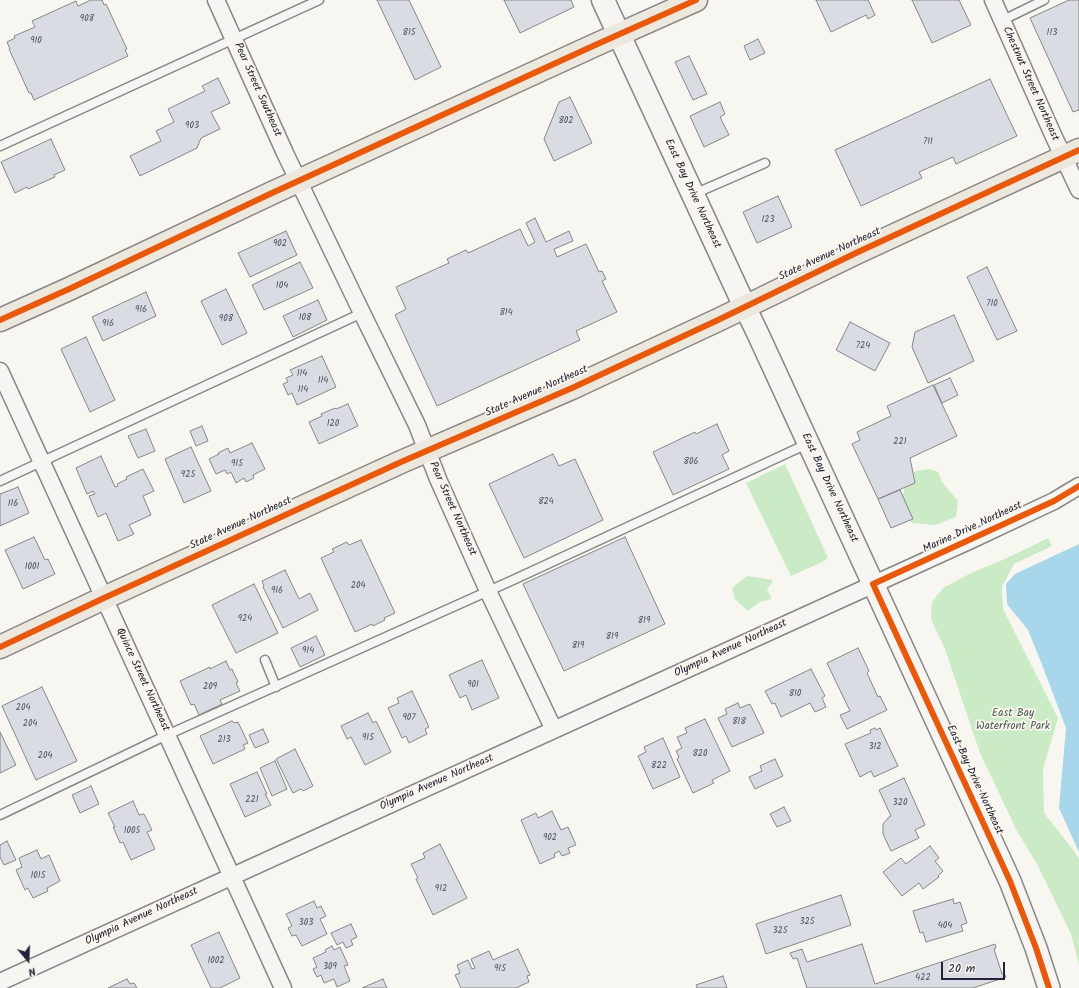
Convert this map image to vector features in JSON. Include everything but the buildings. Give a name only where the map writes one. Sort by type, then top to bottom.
[{"type":"main road","name":"East Bay Drive Northeast","points":[[603,0],[745,307]]},
{"type":"main road","points":[[0,320],[299,181],[696,0]]},
{"type":"main road","name":"State Avenue Northeast","points":[[0,647],[394,465],[572,388],[858,252],[1071,154]]},
{"type":"street","name":"Pear Street Southeast","points":[[216,0],[299,181]]},
{"type":"street","name":"Chestnut Street Northeast","points":[[992,0],[1001,21],[1071,154],[1079,190]]},
{"type":"street","name":"Pear Street Northeast","points":[[299,181],[417,426],[488,591],[554,730]]},
{"type":"street","name":"East Bay Drive Northeast","points":[[745,307],[1010,881],[1036,948],[1049,988]]},
{"type":"street","name":"Quince Street Northeast","points":[[0,371],[283,988]]},
{"type":"street","name":"Marine Drive Northeast","points":[[873,584],[1054,501],[1079,486]]},
{"type":"street","name":"Olympia Avenue Northeast","points":[[0,982],[873,584]]},
{"type":"lane","points":[[0,146],[319,0]]},
{"type":"lane","points":[[1001,21],[1044,0]]},
{"type":"lane","points":[[693,194],[765,163]]},
{"type":"lane","points":[[0,481],[362,313]]},
{"type":"lane","points":[[0,815],[167,735],[488,591],[808,443]]},
{"type":"lane","points":[[266,660],[276,687]]},
{"type":"green space","points":[[785,464],[828,558],[791,576],[746,483]]},
{"type":"green space","points":[[930,469],[938,472],[942,482],[958,501],[956,517],[935,525],[912,523],[898,504],[904,492],[905,478],[916,471]]},
{"type":"green space","name":"East Bay Waterfront Park","points":[[1048,538],[1052,546],[1014,564],[1002,587],[1003,609],[1058,718],[1043,769],[1044,813],[1079,859],[1079,965],[1071,934],[1037,864],[1016,829],[980,753],[945,649],[931,619],[932,602],[943,588],[973,572],[1005,559]]},
{"type":"green space","points":[[747,576],[773,580],[767,590],[772,599],[760,602],[748,611],[735,599],[732,588]]},
{"type":"water","points":[[1079,544],[1079,852],[1059,808],[1066,728],[1028,630],[1007,604],[1006,584],[1015,574]]},
{"type":"cycle path","points":[[0,320],[272,193],[696,0]]},
{"type":"cycle path","points":[[0,647],[401,462],[572,388],[718,320],[858,252],[1079,150]]},
{"type":"cycle path","points":[[1049,988],[1036,948],[1010,881],[873,584],[1054,501],[1079,486]]}]
